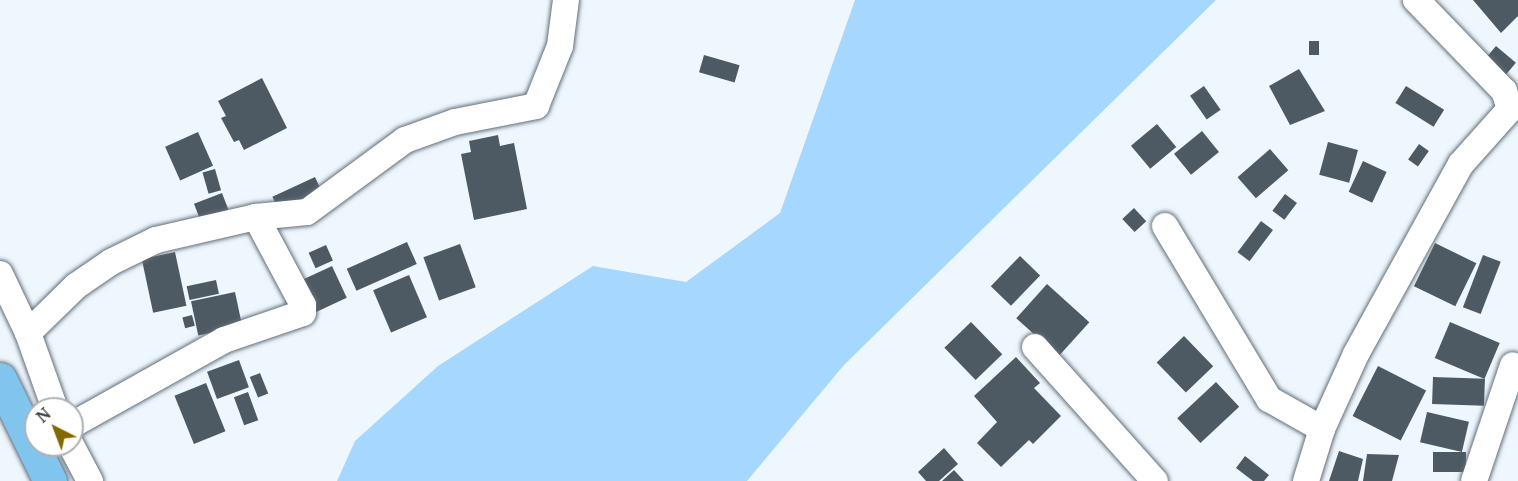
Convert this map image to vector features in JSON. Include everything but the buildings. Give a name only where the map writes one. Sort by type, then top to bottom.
[{"type":"main road","points":[[0,379],[50,481]]},
{"type":"street","points":[[28,333],[76,286],[111,262],[156,240],[256,217],[307,212],[405,140],[426,131],[536,106],[560,46],[566,0]]},
{"type":"street","points":[[1306,481],[1322,429],[1356,354],[1461,164],[1510,109],[1504,91],[1416,0]]},
{"type":"street","points":[[84,417],[224,340],[303,313],[303,305],[256,217]]},
{"type":"street","points":[[1165,226],[1269,399],[1322,429]]},
{"type":"street","points":[[0,274],[28,333],[51,397]]},
{"type":"street","points":[[1035,347],[1155,481]]},
{"type":"street","points":[[1474,481],[1513,365]]},
{"type":"street","points":[[77,457],[90,481]]},
{"type":"shaded area","points":[[855,0],[1216,0],[844,365],[747,481],[337,481],[355,441],[438,366],[593,266],[686,282],[780,213]]}]
